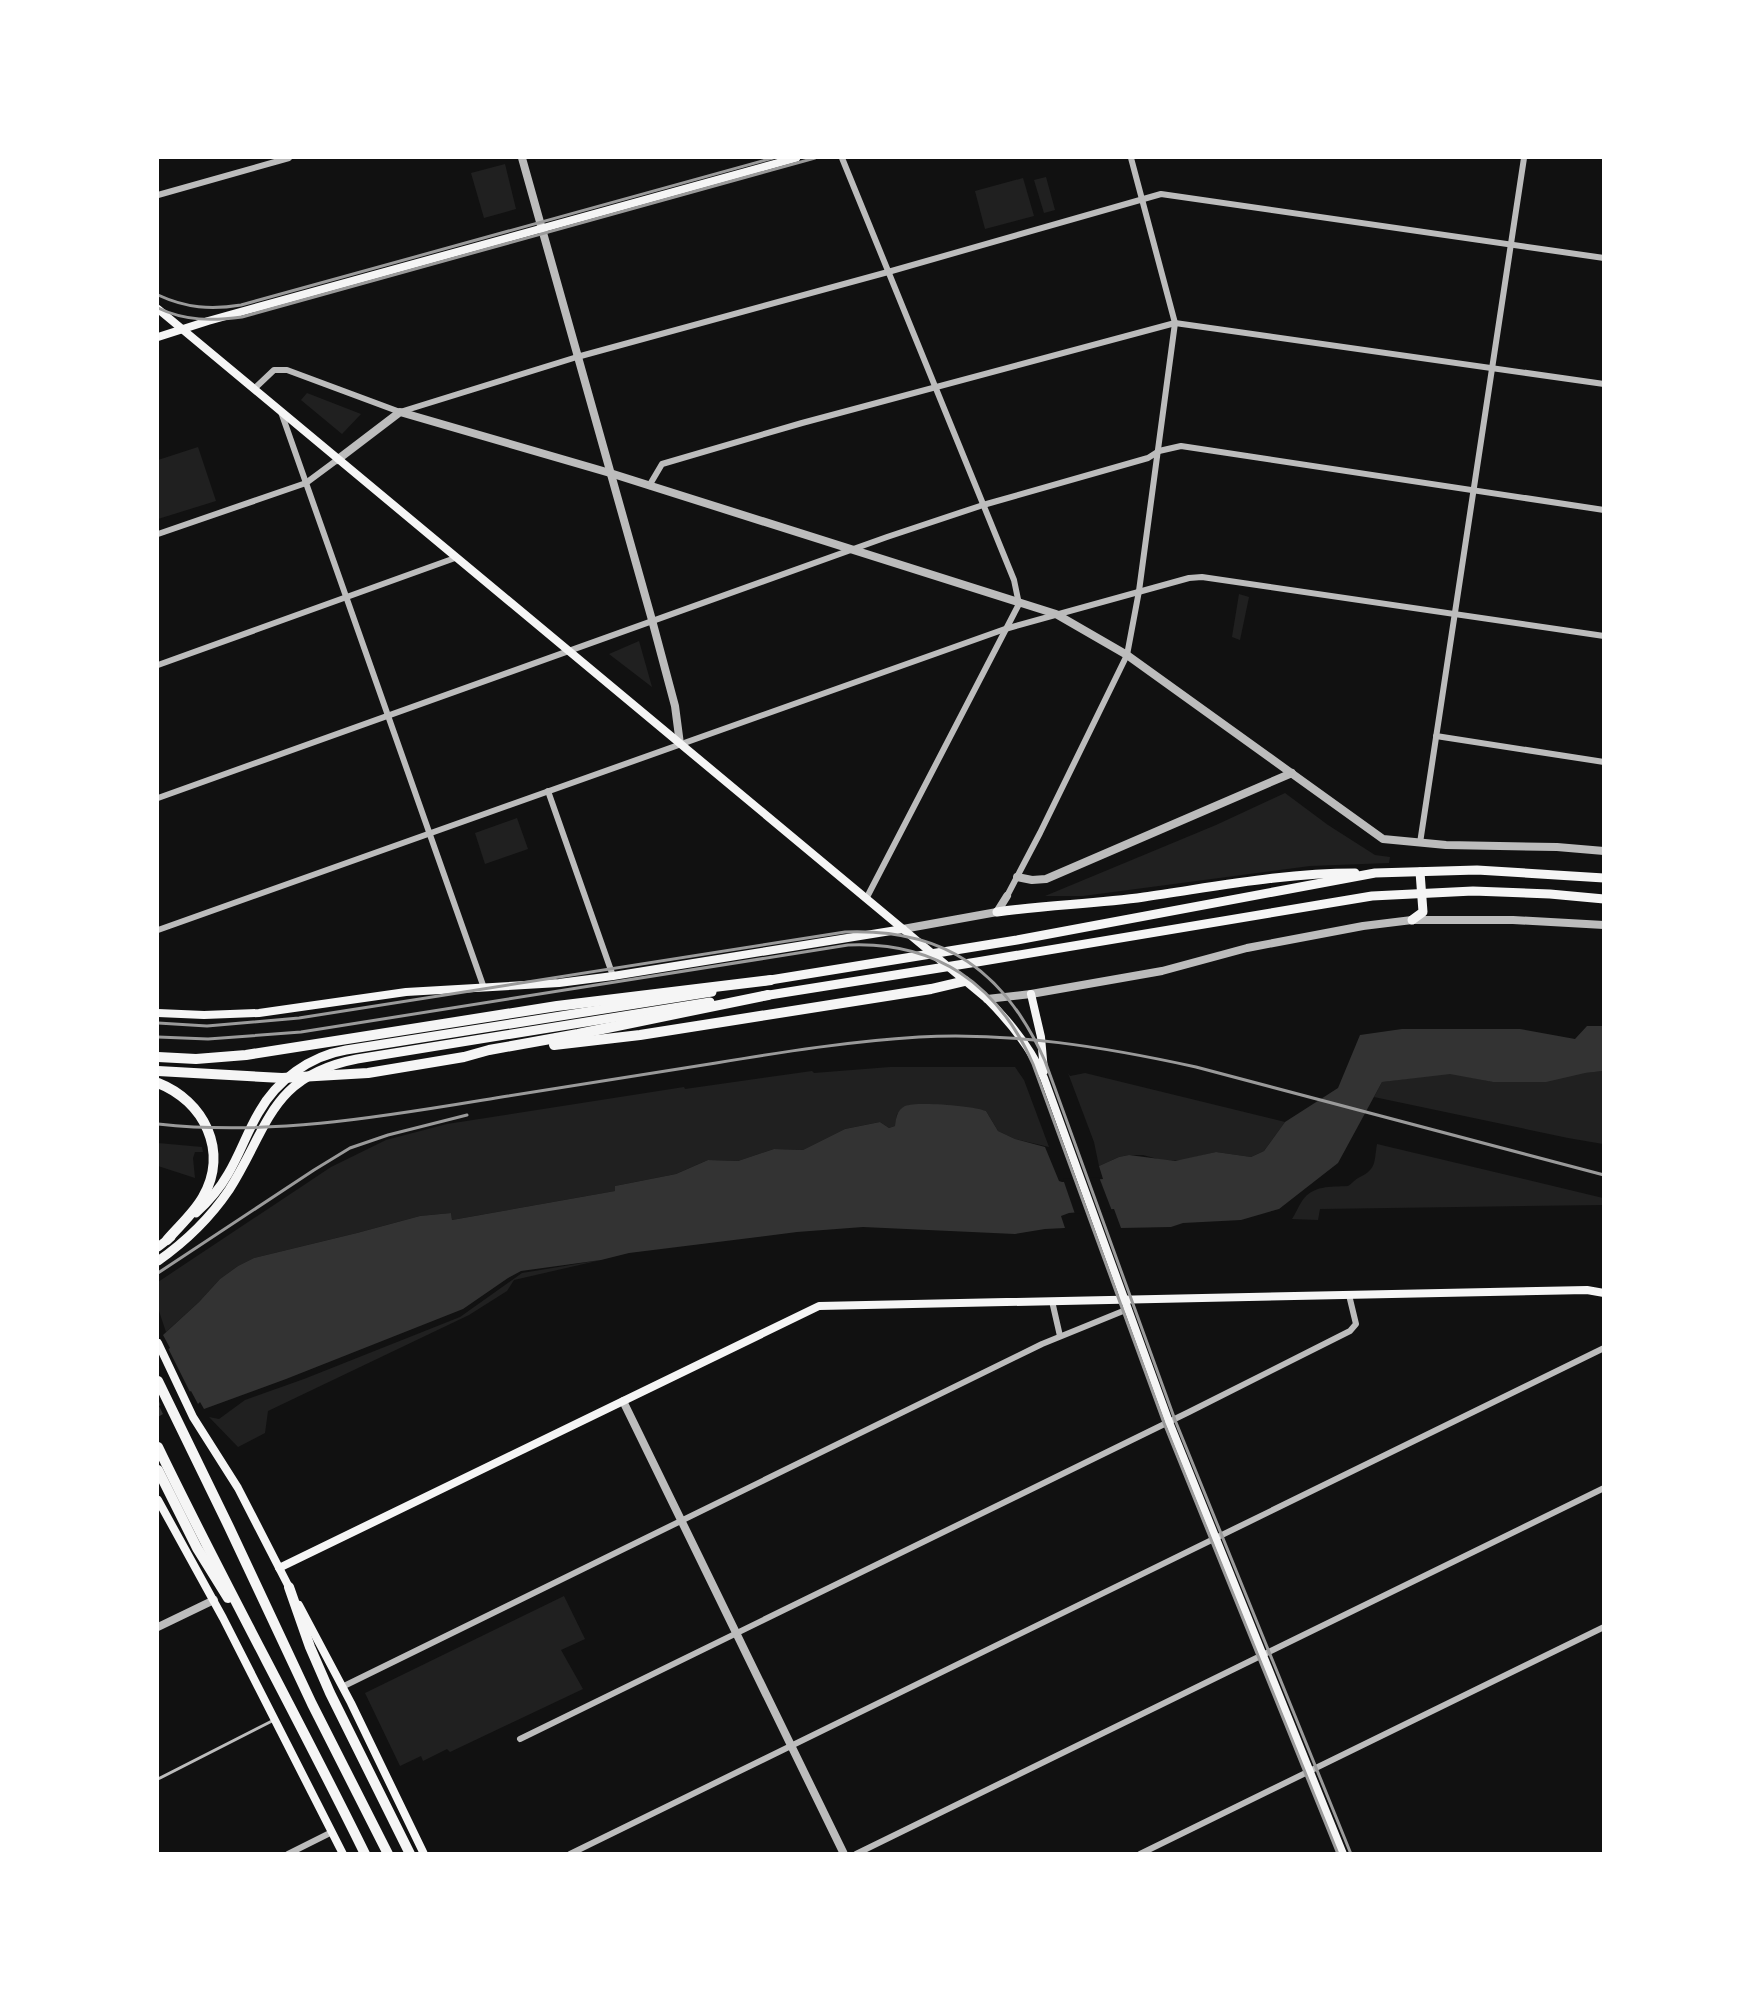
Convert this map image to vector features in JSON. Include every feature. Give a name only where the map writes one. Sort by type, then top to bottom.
[{"type":"highway","points":[[158,1057],[196,1059],[257,1054],[557,1005],[771,980]]},
{"type":"highway","points":[[158,1071],[265,1078],[368,1073],[464,1057],[640,1035],[923,991],[945,987],[963,980]]},
{"type":"highway","points":[[464,1057],[489,1050],[570,1036],[768,995]]},
{"type":"highway","points":[[158,1083],[176,1091],[196,1109],[208,1134],[213,1160],[211,1176],[202,1197],[167,1240]]},
{"type":"highway","points":[[158,1374],[169,1402]]},
{"type":"highway","points":[[158,1381],[304,1686],[388,1854]]},
{"type":"highway","points":[[158,1447],[213,1577],[254,1635],[365,1854]]},
{"type":"highway","points":[[158,1470],[200,1542]]},
{"type":"highway","points":[[289,1587],[310,1647],[330,1693],[410,1854]]},
{"type":"main road","points":[[158,337],[796,158]]},
{"type":"main road","points":[[158,309],[987,999],[1040,1062]]},
{"type":"main road","points":[[998,912],[1106,902],[1320,873],[1494,870],[1604,878]]},
{"type":"main road","points":[[1412,920],[1423,912],[1420,872]]},
{"type":"main road","points":[[158,1247],[194,1216],[238,1166],[258,1113],[276,1089],[295,1072],[315,1059],[340,1051],[732,989],[771,980],[1027,938],[1375,873]]},
{"type":"main road","points":[[158,1261],[202,1224],[220,1202],[238,1166],[266,1120],[285,1095],[300,1082],[320,1070],[357,1059],[726,999],[768,995],[977,962],[1372,896],[1422,892],[1512,891],[1604,899]]},
{"type":"main road","points":[[158,1013],[204,1015],[259,1013],[406,992],[548,984],[613,976],[903,929]]},
{"type":"main road","points":[[1031,994],[1041,1037],[1040,1062],[1044,1078],[1169,1422],[1344,1854]]},
{"type":"main road","points":[[279,1568],[819,1306],[1587,1290],[1604,1293]]},
{"type":"main road","points":[[158,1343],[189,1408],[229,1473],[312,1627],[424,1854]]},
{"type":"main road","points":[[158,1500],[214,1600],[343,1854]]},
{"type":"street","points":[[158,195],[289,158]]},
{"type":"street","points":[[522,158],[652,620],[675,706],[680,744]]},
{"type":"street","points":[[842,158],[1014,580],[1019,604],[866,899]]},
{"type":"street","points":[[903,929],[998,912],[1127,655],[1139,591],[1175,323],[1131,158]]},
{"type":"street","points":[[1420,843],[1524,158]]},
{"type":"street","points":[[158,534],[306,483],[400,412],[577,357],[1161,194],[1604,258]]},
{"type":"street","points":[[649,486],[662,464],[802,423],[936,389],[1175,323],[1604,384]]},
{"type":"street","points":[[254,389],[274,370],[287,370],[400,412],[610,473],[1056,614],[1127,655],[1383,839],[1420,843],[1557,847],[1604,851]]},
{"type":"street","points":[[280,412],[484,988]]},
{"type":"street","points":[[158,798],[850,550],[982,505],[1148,458],[1159,451],[1181,446],[1604,510]]},
{"type":"street","points":[[158,665],[455,558]]},
{"type":"street","points":[[158,930],[1005,629],[1195,577],[1604,636]]},
{"type":"street","points":[[1437,736],[1604,762]]},
{"type":"street","points":[[1017,877],[1032,880],[1046,879],[1292,773]]},
{"type":"street","points":[[548,791],[613,976]]},
{"type":"street","points":[[987,999],[1031,994],[1171,969],[1280,941],[1412,920],[1531,920],[1604,925]]},
{"type":"street","points":[[520,1739],[1169,1422],[1350,1331],[1356,1324],[1349,1294]]},
{"type":"street","points":[[1052,1300],[1060,1336]]},
{"type":"street","points":[[342,1687],[1060,1336],[1128,1309]]},
{"type":"street","points":[[570,1854],[1604,1348]]},
{"type":"street","points":[[623,1401],[844,1854]]},
{"type":"street","points":[[856,1854],[1604,1488]]},
{"type":"street","points":[[158,1627],[214,1600]]},
{"type":"street","points":[[1140,1854],[1604,1627]]},
{"type":"street","points":[[288,1854],[332,1832]]},
{"type":"lane","points":[[158,1779],[276,1719]]},
{"type":"shaded area","points":[[505,164],[516,209],[484,218],[471,173]]},
{"type":"shaded area","points":[[1046,177],[1055,210],[1044,213],[1034,180]]},
{"type":"shaded area","points":[[1023,178],[1034,216],[985,229],[975,191]]},
{"type":"shaded area","points":[[307,393],[361,414],[342,434],[301,400]]},
{"type":"shaded area","points":[[198,447],[216,501],[158,519],[158,460]]},
{"type":"shaded area","points":[[1239,594],[1249,597],[1240,640],[1232,637]]},
{"type":"shaded area","points":[[639,641],[652,687],[609,654]]},
{"type":"shaded area","points":[[1285,793],[1328,825],[1375,855],[1390,857],[1389,863],[1310,866],[1083,896],[1045,896],[1216,825]]},
{"type":"shaded area","points":[[517,818],[528,849],[485,864],[475,833]]},
{"type":"shaded area","points":[[1587,1026],[1603,1026],[1603,1071],[1546,1082],[1493,1082],[1450,1074],[1382,1082],[1338,1163],[1279,1209],[1241,1220],[1183,1223],[1171,1227],[1121,1228],[1114,1209],[1069,1213],[1061,1216],[1065,1228],[1015,1234],[863,1227],[797,1232],[629,1253],[601,1260],[521,1271],[463,1309],[204,1409],[200,1402],[198,1404],[191,1391],[159,1406],[163,1414],[158,1417],[158,1355],[170,1348],[163,1335],[220,1279],[254,1258],[420,1216],[451,1213],[452,1220],[615,1191],[615,1186],[676,1174],[708,1160],[738,1161],[774,1149],[803,1150],[845,1129],[880,1122],[889,1128],[895,1126],[900,1110],[911,1105],[946,1105],[986,1111],[998,1131],[1015,1139],[1045,1147],[1059,1181],[1062,1182],[1103,1179],[1099,1166],[1129,1155],[1175,1161],[1216,1152],[1251,1157],[1264,1151],[1285,1122],[1338,1088],[1360,1035],[1402,1029],[1520,1029],[1575,1039]]},
{"type":"shaded area","points":[[890,1067],[1015,1067],[1024,1080],[1049,1147],[1015,1139],[998,1131],[986,1111],[920,1105],[897,1114],[895,1126],[889,1128],[880,1122],[845,1129],[803,1150],[774,1149],[738,1161],[708,1160],[676,1174],[615,1186],[615,1191],[452,1220],[451,1213],[420,1216],[254,1258],[220,1279],[166,1332],[158,1308],[158,1282],[331,1167],[386,1140],[447,1124],[684,1087],[685,1089],[812,1071],[814,1073]]},
{"type":"shaded area","points":[[1603,1071],[1603,1144],[1374,1097],[1382,1082],[1450,1073],[1493,1082]]},
{"type":"shaded area","points":[[1068,1073],[1070,1076],[1085,1073],[1285,1122],[1264,1151],[1251,1157],[1216,1152],[1183,1160],[1165,1161],[1143,1155],[1129,1155],[1099,1166],[1094,1142]]},
{"type":"shaded area","points":[[158,1143],[202,1147],[203,1152],[195,1152],[193,1158],[195,1178],[158,1166]]},
{"type":"shaded area","points":[[1377,1144],[1603,1198],[1603,1205],[1320,1209],[1318,1220],[1292,1219],[1302,1201],[1311,1192],[1328,1187],[1348,1186],[1369,1171],[1374,1164]]},
{"type":"shaded area","points":[[601,1260],[514,1280],[507,1291],[469,1315],[268,1411],[265,1433],[238,1447],[209,1417],[219,1419],[245,1400],[460,1317],[522,1273]]},
{"type":"shaded area","points":[[564,1596],[585,1639],[561,1650],[583,1689],[450,1752],[447,1749],[423,1761],[421,1756],[400,1766],[365,1693]]},
{"type":"pier","points":[[1099,1177],[1112,1211],[1075,1214],[1063,1179]]},
{"type":"pier","points":[[168,1348],[190,1392],[161,1406],[158,1399],[158,1353]]},
{"type":"railway","points":[[158,295],[199,307],[241,305],[773,158]]},
{"type":"railway","points":[[158,308],[189,318],[242,317],[815,158]]},
{"type":"railway","points":[[158,1023],[207,1026],[299,1018],[845,932],[880,933],[912,938],[941,947],[967,961],[1011,1002],[1029,1029],[1045,1061],[1175,1420],[1351,1854]]},
{"type":"railway","points":[[158,1037],[208,1039],[301,1032],[848,945],[880,946],[909,951],[936,960],[960,973],[982,990],[1002,1011],[1019,1036],[1033,1064],[1164,1423],[1338,1854]]},
{"type":"railway","points":[[158,1124],[246,1128],[333,1122],[817,1047],[919,1037],[989,1037],[1093,1047],[1196,1067],[1604,1175]]},
{"type":"railway","points":[[158,1273],[350,1148],[388,1135],[467,1115]]}]
